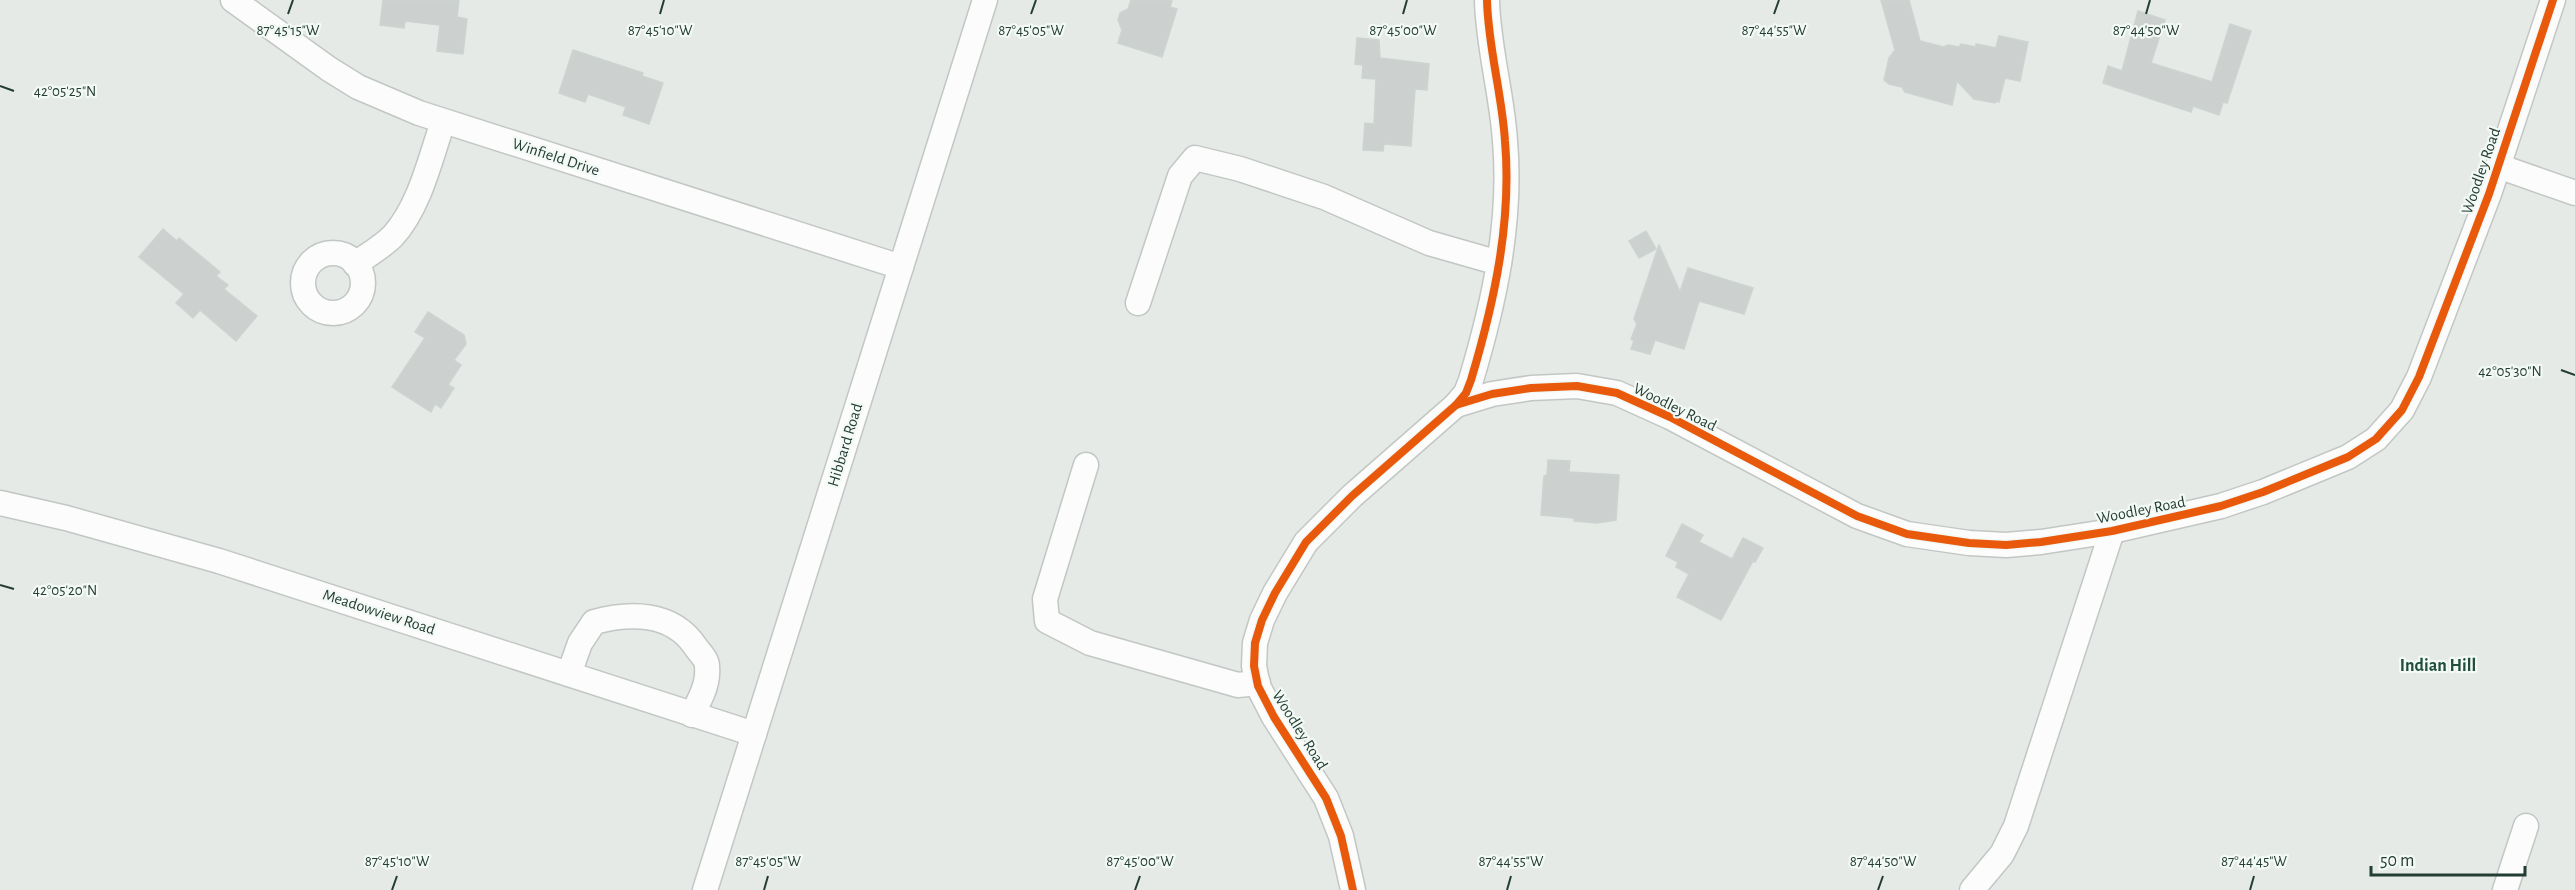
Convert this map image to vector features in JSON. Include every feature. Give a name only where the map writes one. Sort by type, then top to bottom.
[{"type":"street","name":"Winfield Drive","points":[[233,0],[358,87],[443,122],[901,267]]},
{"type":"street","name":"Hibbard Road","points":[[705,890],[985,0]]},
{"type":"street","name":"Woodley Road","points":[[1353,890],[1341,836],[1326,798],[1274,717],[1258,683],[1254,666],[1255,643],[1262,620],[1291,564],[1306,542],[1338,509],[1456,405],[1466,393],[1479,352],[1499,263],[1506,188],[1505,142],[1487,0]]},
{"type":"street","name":"Woodley Road","points":[[1456,405],[1492,394],[1531,388],[1577,386],[1597,388],[1643,404],[1857,516],[1907,534],[1969,543],[2006,545],[2112,531],[2222,506],[2263,492],[2348,458],[2376,440],[2402,410],[2419,377],[2498,166],[2553,0]]},
{"type":"street","points":[[356,264],[376,250],[402,224],[422,182],[443,122]]},
{"type":"street","points":[[1138,303],[1180,176],[1195,158],[1240,169],[1324,196],[1429,243],[1499,263]]},
{"type":"street","points":[[2498,166],[2575,194]]},
{"type":"street","points":[[1086,465],[1045,599],[1047,621],[1090,643],[1238,685],[1258,683]]},
{"type":"street","name":"Meadowview Road","points":[[0,503],[66,518],[216,560],[754,734]]},
{"type":"street","name":"Woodley Road","points":[[1972,890],[2002,854],[2016,826],[2112,531]]},
{"type":"street","points":[[569,674],[580,643],[594,622],[616,616],[656,616],[688,635],[707,663],[705,689],[692,714]]},
{"type":"street","points":[[2505,890],[2526,826]]},
{"type":"building","points":[[383,0],[459,0],[457,17],[467,19],[463,54],[437,51],[440,25],[405,21],[404,28],[380,25]]},
{"type":"building","points":[[1131,0],[1172,0],[1170,7],[1177,9],[1162,57],[1118,43],[1122,30],[1118,20],[1120,13],[1128,9]]},
{"type":"building","points":[[1881,0],[1909,0],[1920,41],[1944,47],[1948,45],[1959,47],[1961,44],[1976,47],[1976,44],[1996,48],[1999,36],[2028,42],[2020,81],[2005,78],[1999,102],[1995,103],[1974,99],[1957,81],[1952,105],[1905,92],[1902,87],[1889,84],[1884,80],[1889,58],[1895,50]]},
{"type":"building","points":[[2138,11],[2165,20],[2151,63],[2212,82],[2230,24],[2251,31],[2227,103],[2223,102],[2219,115],[2193,106],[2191,112],[2103,83],[2108,66],[2122,71]]},
{"type":"building","points":[[1357,38],[1379,40],[1380,58],[1429,64],[1427,90],[1415,89],[1411,146],[1384,144],[1383,151],[1363,150],[1365,123],[1374,124],[1376,79],[1362,78],[1363,65],[1355,64]]},
{"type":"building","points":[[573,50],[643,73],[642,76],[663,83],[649,124],[623,115],[626,107],[588,94],[585,102],[559,93]]},
{"type":"building","points":[[163,229],[177,241],[179,238],[220,272],[216,276],[228,285],[224,289],[257,316],[236,341],[200,310],[193,318],[176,303],[184,294],[139,257]]},
{"type":"building","points":[[1646,231],[1656,249],[1639,258],[1629,241]]},
{"type":"building","points":[[1659,245],[1680,292],[1688,268],[1753,288],[1744,314],[1699,301],[1684,349],[1655,340],[1650,354],[1631,349],[1634,341],[1631,339],[1637,324],[1634,319]]},
{"type":"building","points":[[428,312],[464,335],[466,344],[454,360],[461,365],[448,385],[454,388],[441,408],[435,404],[431,412],[392,387],[425,338],[415,332]]},
{"type":"building","points":[[1548,460],[1570,461],[1569,472],[1619,475],[1616,520],[1597,523],[1541,515],[1544,476],[1547,475]]},
{"type":"building","points":[[1682,524],[1703,535],[1699,542],[1732,559],[1743,538],[1763,548],[1755,562],[1753,561],[1721,620],[1677,597],[1689,574],[1676,567],[1678,562],[1666,556]]},
{"type":"cycle path","points":[[1353,890],[1341,836],[1326,798],[1274,717],[1258,686],[1254,666],[1255,643],[1262,620],[1275,593],[1306,542],[1352,496],[1456,405],[1466,393],[1471,380],[1494,292],[1506,202],[1505,141],[1487,0]]},
{"type":"cycle path","points":[[1456,405],[1492,394],[1531,388],[1577,386],[1617,393],[1670,417],[1857,516],[1907,534],[1969,543],[2006,545],[2112,531],[2221,506],[2263,492],[2348,457],[2376,439],[2402,410],[2419,377],[2489,194],[2553,0]]},
{"type":"district","name":"Indian Hill","points":[[2438,666]]}]
